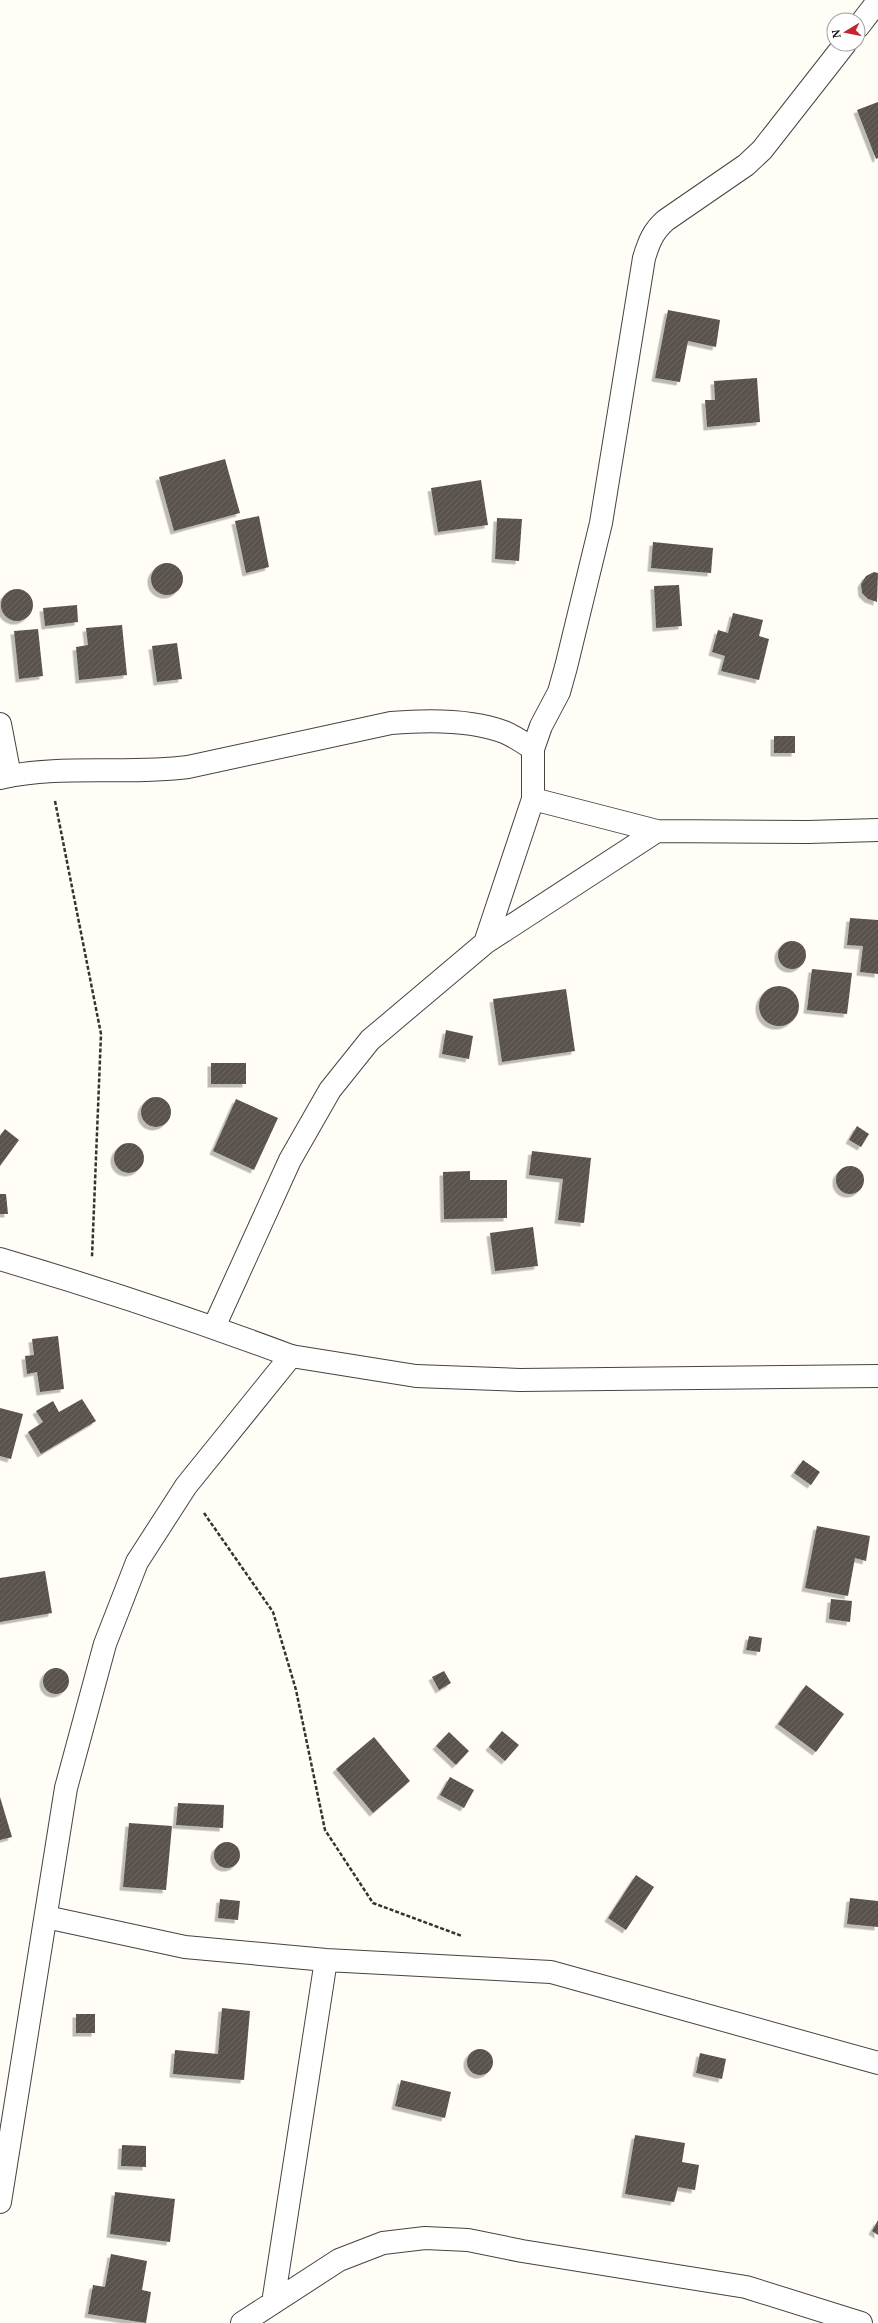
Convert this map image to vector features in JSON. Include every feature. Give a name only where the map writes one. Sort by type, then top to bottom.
[{"type":"street","points":[[866,17],[878,1]]},
{"type":"street","points":[[486,943],[533,799],[533,749],[541,726],[558,692],[566,667],[601,523],[644,258],[649,241],[655,230],[666,220],[746,165],[762,150],[839,52]]},
{"type":"street","points":[[0,724],[5,777],[50,772],[160,771],[188,767],[391,723],[414,721],[489,727],[505,732],[533,749]]},
{"type":"street","points":[[533,799],[657,831],[808,832],[878,830]]},
{"type":"street","points":[[214,1327],[290,1160],[330,1090],[370,1040],[486,943],[657,831]]},
{"type":"street","points":[[0,1259],[90,1286],[214,1327],[291,1356],[416,1376],[520,1380],[878,1376]]},
{"type":"street","points":[[0,2202],[66,1788],[105,1644],[137,1562],[186,1486],[291,1356]]},
{"type":"street","points":[[46,1917],[185,1947],[326,1960],[551,1972],[878,2063]]},
{"type":"street","points":[[273,2303],[326,1960]]},
{"type":"street","points":[[242,2323],[339,2260],[383,2242],[425,2238],[468,2240],[522,2251],[746,2287],[861,2323]]},
{"type":"path","points":[[50,772],[101,1034],[90,1286]]},
{"type":"path","points":[[186,1486],[273,1612],[296,1690],[325,1830],[373,1903],[470,1940]]},
{"type":"building","points":[[878,102],[878,158],[876,159],[857,110]]},
{"type":"building","points":[[668,310],[720,320],[716,347],[688,341],[680,382],[655,378]]},
{"type":"building","points":[[757,378],[760,422],[707,427],[705,400],[715,400],[714,381]]},
{"type":"building","points":[[225,459],[240,513],[174,531],[159,477]]},
{"type":"building","points":[[481,480],[488,525],[438,532],[431,488]]},
{"type":"building","points":[[259,516],[269,567],[246,573],[235,521]]},
{"type":"building","points":[[497,518],[522,519],[519,561],[495,559]]},
{"type":"building","points":[[653,542],[713,548],[711,573],[651,568]]},
{"type":"building","points":[[167,563],[173,564],[180,570],[183,579],[182,585],[176,592],[167,595],[161,594],[154,588],[151,579],[152,573],[158,566]]},
{"type":"building","points":[[874,572],[878,573],[877,602],[868,599],[862,593],[861,584],[866,576]]},
{"type":"building","points":[[679,585],[682,626],[656,628],[654,586]]},
{"type":"building","points":[[14,589],[20,589],[30,596],[33,605],[32,611],[26,618],[20,621],[14,621],[4,614],[1,608],[1,602],[8,592]]},
{"type":"building","points":[[77,605],[78,622],[45,626],[43,608]]},
{"type":"building","points":[[733,613],[763,620],[759,636],[769,639],[759,680],[721,671],[725,656],[712,652],[718,630],[728,633]]},
{"type":"building","points":[[122,625],[127,675],[79,680],[76,647],[88,645],[86,628]]},
{"type":"building","points":[[38,629],[43,676],[19,679],[14,631]]},
{"type":"building","points":[[177,643],[182,679],[157,682],[152,646]]},
{"type":"building","points":[[774,736],[795,736],[795,753],[774,753]]},
{"type":"building","points":[[850,918],[878,920],[878,974],[860,972],[863,946],[847,945]]},
{"type":"building","points":[[792,941],[802,945],[806,955],[802,965],[792,969],[782,965],[778,955],[782,945]]},
{"type":"building","points":[[812,969],[852,973],[847,1014],[807,1010]]},
{"type":"building","points":[[783,986],[790,989],[796,995],[799,1006],[798,1014],[790,1023],[783,1026],[775,1026],[768,1023],[760,1014],[759,1002],[762,995],[771,987]]},
{"type":"building","points":[[566,989],[575,1051],[502,1062],[493,999]]},
{"type":"building","points":[[446,1030],[473,1036],[469,1059],[442,1054]]},
{"type":"building","points":[[211,1063],[246,1063],[246,1084],[211,1084]]},
{"type":"building","points":[[156,1097],[167,1101],[171,1112],[167,1123],[156,1127],[145,1123],[141,1112],[145,1101]]},
{"type":"building","points":[[236,1099],[278,1118],[254,1170],[213,1151]]},
{"type":"building","points":[[857,1126],[869,1134],[861,1147],[849,1140]]},
{"type":"building","points":[[5,1129],[19,1140],[0,1166],[0,1136]]},
{"type":"building","points":[[129,1143],[140,1147],[144,1158],[140,1169],[129,1173],[118,1169],[114,1158],[118,1147]]},
{"type":"building","points":[[532,1151],[591,1158],[584,1223],[558,1220],[563,1179],[529,1175]]},
{"type":"building","points":[[850,1166],[860,1170],[864,1180],[860,1190],[850,1194],[840,1190],[836,1180],[840,1170]]},
{"type":"building","points":[[470,1171],[470,1180],[507,1180],[507,1218],[444,1219],[443,1172]]},
{"type":"building","points":[[0,1194],[6,1194],[8,1214],[0,1214]]},
{"type":"building","points":[[533,1227],[538,1266],[495,1271],[490,1233]]},
{"type":"building","points":[[58,1336],[64,1389],[40,1392],[37,1372],[27,1374],[25,1356],[34,1355],[32,1339]]},
{"type":"building","points":[[82,1399],[96,1421],[41,1454],[28,1432],[43,1422],[36,1411],[53,1401],[59,1412]]},
{"type":"building","points":[[0,1408],[23,1414],[11,1459],[0,1456]]},
{"type":"building","points":[[803,1460],[820,1472],[811,1485],[794,1473]]},
{"type":"building","points":[[817,1526],[870,1536],[866,1561],[855,1558],[848,1596],[805,1588]]},
{"type":"building","points":[[45,1571],[52,1613],[0,1622],[0,1578]]},
{"type":"building","points":[[831,1599],[852,1601],[850,1622],[829,1619]]},
{"type":"building","points":[[749,1636],[762,1638],[760,1652],[746,1650]]},
{"type":"building","points":[[56,1668],[65,1672],[69,1681],[65,1690],[56,1694],[47,1690],[43,1681],[47,1672]]},
{"type":"building","points":[[444,1671],[451,1683],[439,1690],[432,1677]]},
{"type":"building","points":[[806,1685],[844,1714],[816,1752],[778,1724]]},
{"type":"building","points":[[502,1731],[519,1745],[505,1761],[489,1747]]},
{"type":"building","points":[[449,1732],[469,1751],[456,1765],[436,1746]]},
{"type":"building","points":[[374,1737],[410,1781],[373,1813],[336,1769]]},
{"type":"building","points":[[450,1777],[474,1790],[464,1808],[440,1795]]},
{"type":"building","points":[[0,1797],[12,1837],[0,1840]]},
{"type":"building","points":[[178,1803],[224,1805],[223,1828],[176,1825]]},
{"type":"building","points":[[129,1823],[172,1826],[166,1890],[123,1887]]},
{"type":"building","points":[[227,1842],[236,1846],[240,1855],[236,1864],[227,1868],[218,1864],[214,1855],[218,1846]]},
{"type":"building","points":[[636,1875],[654,1887],[626,1930],[608,1918]]},
{"type":"building","points":[[850,1898],[878,1901],[878,1927],[847,1924]]},
{"type":"building","points":[[220,1899],[240,1901],[238,1920],[218,1918]]},
{"type":"building","points":[[222,2008],[250,2011],[244,2080],[173,2074],[175,2050],[218,2054]]},
{"type":"building","points":[[76,2014],[95,2014],[95,2033],[76,2033]]},
{"type":"building","points":[[480,2049],[489,2053],[493,2062],[489,2071],[480,2075],[471,2071],[467,2062],[471,2053]]},
{"type":"building","points":[[700,2053],[726,2059],[722,2079],[696,2073]]},
{"type":"building","points":[[401,2080],[451,2092],[445,2118],[395,2106]]},
{"type":"building","points":[[635,2135],[685,2143],[682,2162],[699,2165],[695,2190],[678,2187],[674,2202],[625,2194]]},
{"type":"building","points":[[122,2145],[146,2146],[146,2167],[121,2166]]},
{"type":"building","points":[[115,2192],[175,2199],[170,2242],[110,2234]]},
{"type":"building","points":[[878,2220],[878,2235],[872,2231]]},
{"type":"building","points":[[111,2254],[147,2261],[142,2290],[151,2292],[146,2323],[88,2314],[93,2285],[105,2287]]}]
